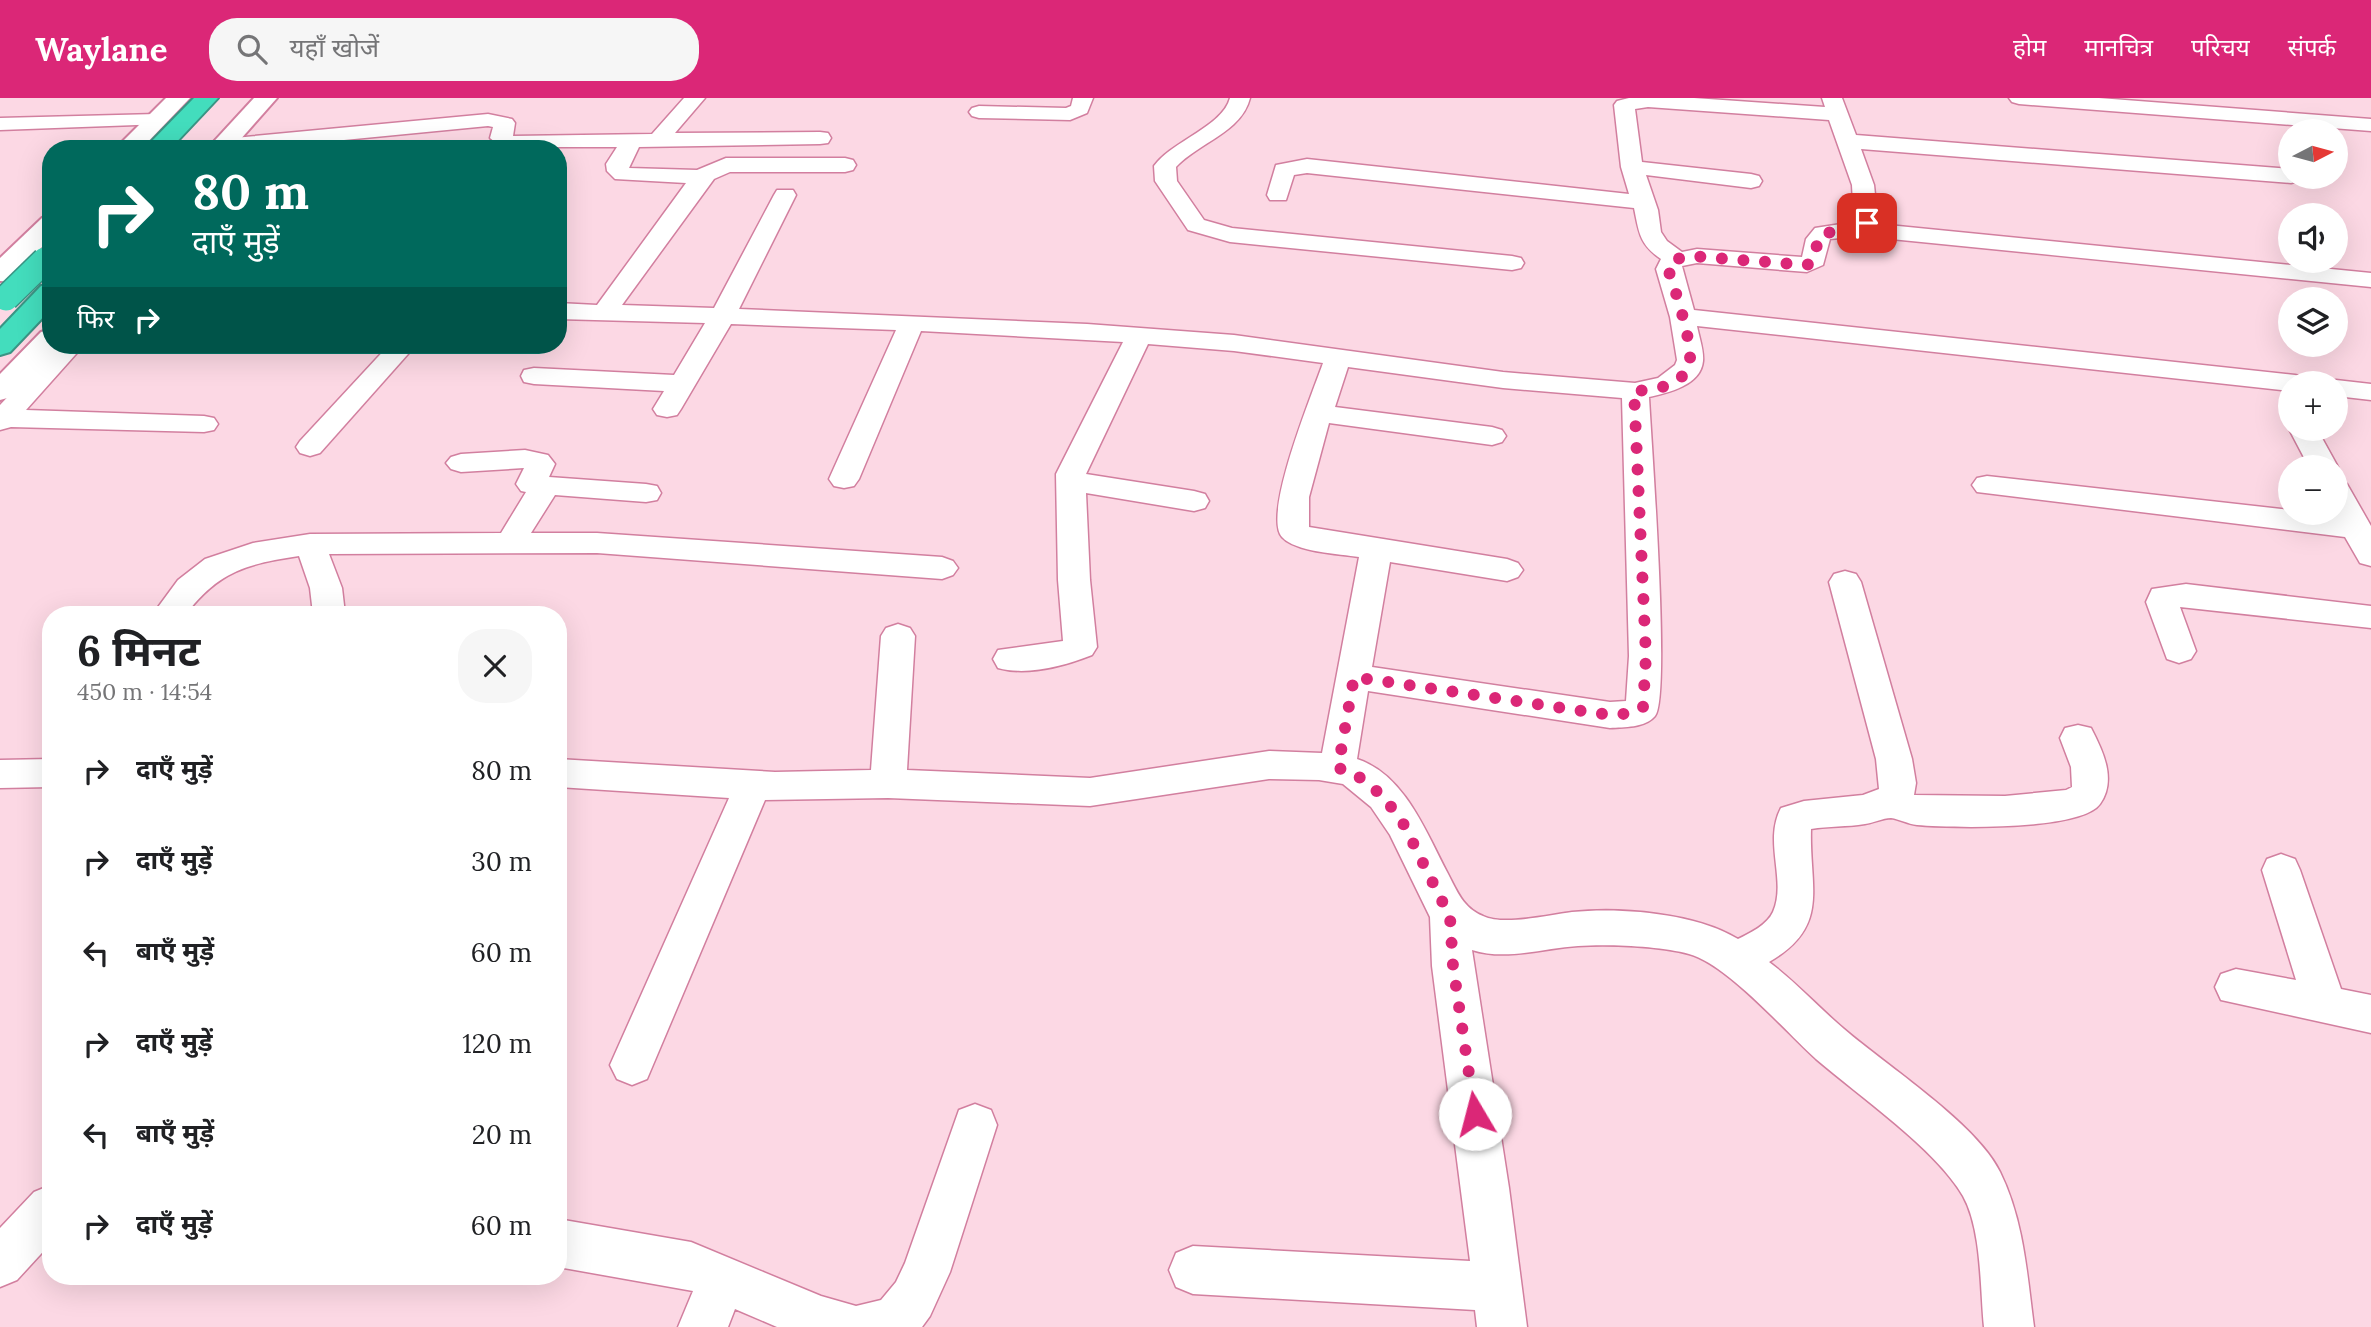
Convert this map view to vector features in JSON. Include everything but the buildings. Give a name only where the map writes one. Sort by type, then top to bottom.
[{"type":"highway","points":[[165,140],[207,98]]},
{"type":"highway","points":[[196,140],[237,98]]},
{"type":"highway","points":[[1,287],[42,278]]},
{"type":"highway","points":[[0,346],[42,286]]},
{"type":"street","points":[[136,140],[179,98]]},
{"type":"street","points":[[227,140],[266,98]]},
{"type":"street","points":[[659,139],[695,98]]},
{"type":"street","points":[[979,112],[1070,114],[1080,109],[1083,98]]},
{"type":"street","points":[[1240,98],[1241,104],[1234,114],[1180,150],[1164,166],[1166,181],[1196,225],[1230,235],[1511,263]]},
{"type":"street","points":[[2019,98],[2371,125]]},
{"type":"street","points":[[1677,259],[1652,239],[1632,167],[1624,108],[1629,103],[1648,101],[1835,106],[1863,185],[1867,223],[1859,229]]},
{"type":"street","points":[[0,124],[157,120]]},
{"type":"street","points":[[290,140],[488,120],[505,123],[501,138],[505,140]]},
{"type":"street","points":[[567,141],[820,138]]},
{"type":"street","points":[[633,139],[617,164],[618,172],[703,177]]},
{"type":"street","points":[[1847,141],[2278,175]]},
{"type":"street","points":[[603,314],[703,177],[716,169],[734,164],[845,165]]},
{"type":"street","points":[[1278,195],[1284,170],[1307,166],[1643,202]]},
{"type":"street","points":[[1632,167],[1751,181]]},
{"type":"street","points":[[667,409],[722,317],[785,195]]},
{"type":"street","points":[[567,312],[912,323],[1234,343],[1503,380],[1634,391],[1667,385],[1688,369],[1690,359],[1684,317],[1668,269],[1669,264],[1677,259],[1697,257],[1807,265],[1814,260],[1818,239],[1823,233],[1859,229],[2371,280]]},
{"type":"street","points":[[1,287],[42,235]]},
{"type":"street","points":[[1684,317],[2278,381]]},
{"type":"street","points":[[844,479],[912,323]]},
{"type":"street","points":[[1010,659],[1069,653],[1080,647],[1070,481],[1075,463],[1139,336]]},
{"type":"street","points":[[1,410],[42,351]]},
{"type":"street","points":[[1,410],[61,354]]},
{"type":"street","points":[[310,447],[395,354]]},
{"type":"street","points":[[1338,357],[1294,492],[1291,506],[1294,532],[1310,539],[1507,570]]},
{"type":"street","points":[[534,376],[682,384]]},
{"type":"street","points":[[2348,389],[2371,392]]},
{"type":"street","points":[[1354,677],[1600,714],[1623,716],[1643,707],[1646,656],[1634,391]]},
{"type":"street","points":[[1,410],[204,424]]},
{"type":"street","points":[[1320,412],[1492,436]]},
{"type":"street","points":[[461,463],[525,459],[538,461],[540,464],[531,484],[540,487],[557,485],[646,493]]},
{"type":"street","points":[[1070,481],[1194,501]]},
{"type":"street","points":[[1987,485],[2357,528]]},
{"type":"street","points":[[510,544],[541,495],[540,487]]},
{"type":"street","points":[[2348,512],[2371,556]]},
{"type":"street","points":[[175,606],[189,588],[216,566],[253,553],[310,544],[597,543],[942,568]]},
{"type":"street","points":[[310,544],[326,588],[328,606]]},
{"type":"street","points":[[1338,768],[1376,550]]},
{"type":"street","points":[[1736,960],[1781,935],[1791,921],[1796,892],[1791,830],[1794,819],[1805,813],[1861,809],[1888,803],[1895,797],[1898,784],[1894,759],[1845,582]]},
{"type":"street","points":[[2179,651],[2162,602],[2163,597],[2169,595],[2371,617]]},
{"type":"street","points":[[888,784],[898,636]]},
{"type":"street","points":[[1888,803],[1913,810],[1941,811],[2064,807],[2087,795],[2091,784],[2090,772],[2078,738]]},
{"type":"street","points":[[567,774],[753,784],[888,784],[1090,792],[1269,765],[1338,768],[1353,772],[1384,797],[1404,825],[1450,917],[1453,966],[1486,1188],[1500,1307],[1193,1270]]},
{"type":"street","points":[[0,774],[42,771]]},
{"type":"street","points":[[632,1065],[753,784]]},
{"type":"street","points":[[2281,870],[2325,1005]]},
{"type":"street","points":[[1450,917],[1477,934],[1492,937],[1611,928],[1692,937],[1721,948],[1950,1144],[1969,1165],[1992,1205],[1997,1224],[2010,1327]]},
{"type":"street","points":[[2236,987],[2371,1014]]},
{"type":"street","points":[[865,1327],[879,1326],[898,1317],[913,1298],[926,1272],[975,1125]]},
{"type":"street","points":[[0,1263],[42,1218]]},
{"type":"street","points":[[567,1245],[691,1266],[821,1321],[848,1327]]},
{"type":"street","points":[[703,1327],[723,1280]]},
{"type":"route","points":[[1475,1114],[1453,966],[1450,917],[1404,825],[1384,797],[1353,772],[1338,768],[1354,677],[1589,713],[1623,716],[1643,707],[1646,656],[1634,391],[1667,385],[1688,369],[1690,359],[1684,317],[1668,269],[1669,264],[1689,256],[1807,265],[1814,260],[1818,239],[1823,233],[1858,230],[1867,223]]}]
